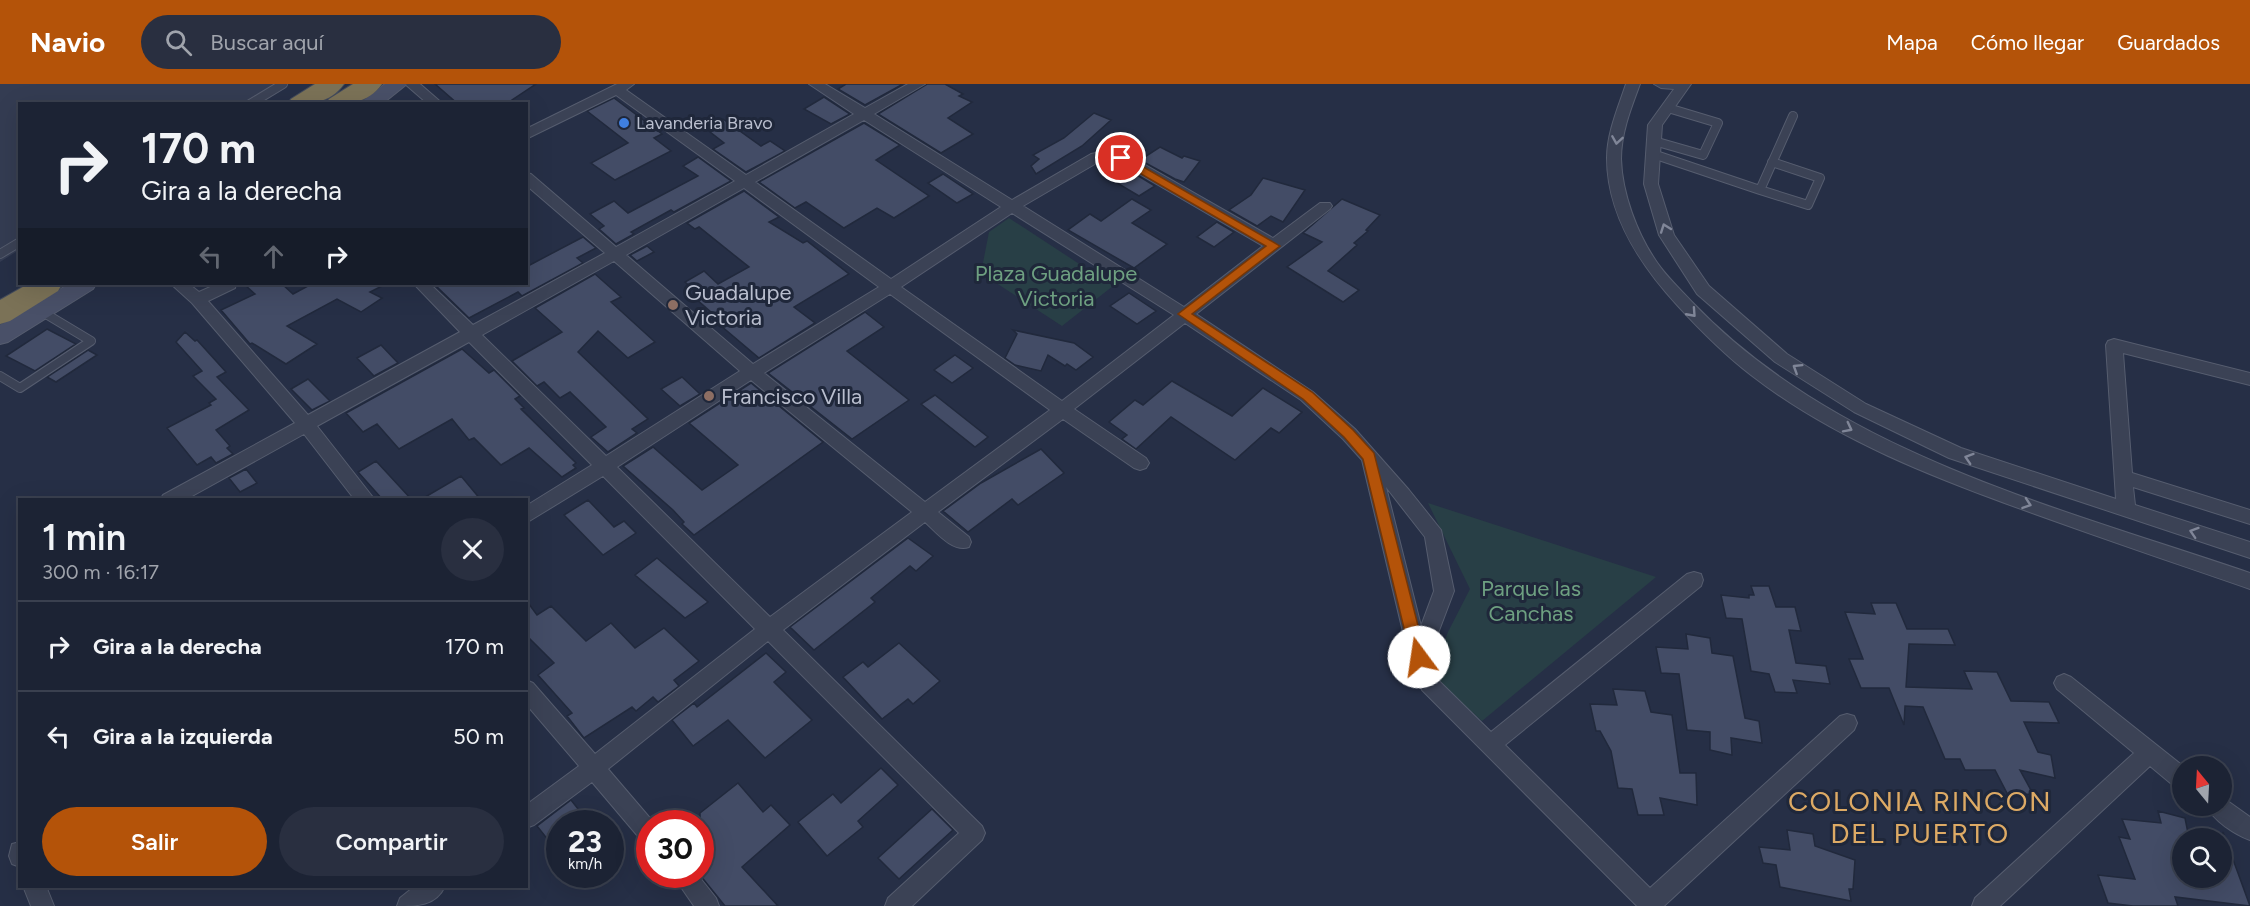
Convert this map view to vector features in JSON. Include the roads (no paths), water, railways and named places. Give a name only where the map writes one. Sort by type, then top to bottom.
[{"type":"highway","points":[[303,102],[332,84]]},
{"type":"highway","points":[[341,102],[370,84]]},
{"type":"highway","points":[[0,287],[18,276]]},
{"type":"highway","points":[[0,314],[46,285]]},
{"type":"main road","points":[[371,102],[398,84]]},
{"type":"main road","points":[[0,336],[83,285]]},
{"type":"street","points":[[412,84],[434,102]]},
{"type":"street","points":[[816,84],[1184,314],[1308,396],[1349,434],[1403,495],[1434,535],[1444,591],[1419,657]]},
{"type":"street","points":[[173,498],[918,84]]},
{"type":"street","points":[[1633,84],[1621,119],[1614,158],[1622,204],[1649,262],[1695,318],[1763,376],[1833,421],[1906,459],[2005,497],[2250,581]]},
{"type":"street","points":[[1661,84],[1684,85]]},
{"type":"street","points":[[1684,85],[1655,125],[1651,184],[1667,235],[1704,290],[1781,358],[1860,408],[1954,453],[2250,550]]},
{"type":"street","points":[[528,134],[622,86],[890,287],[1140,463]]},
{"type":"street","points":[[528,515],[890,287],[1011,207],[1096,157],[1106,155],[1121,158],[1275,246]]},
{"type":"street","points":[[528,179],[617,253],[752,372],[962,542]]},
{"type":"street","points":[[528,817],[595,767],[770,628],[1062,410],[1324,206]]},
{"type":"street","points":[[180,285],[198,299],[305,423],[364,498]]},
{"type":"street","points":[[198,299],[228,285]]},
{"type":"street","points":[[422,285],[974,833],[896,906]]},
{"type":"street","points":[[2126,509],[2114,345],[2250,379]]},
{"type":"street","points":[[1370,457],[1419,657],[1429,684],[1651,904],[1847,723]]},
{"type":"street","points":[[2123,477],[2250,517]]},
{"type":"street","points":[[1490,745],[1694,580]]},
{"type":"street","points":[[2064,683],[2172,770]]},
{"type":"street","points":[[528,691],[636,817]]},
{"type":"street","points":[[1983,906],[2149,753]]},
{"type":"street","points":[[2231,816],[2250,830]]},
{"type":"street","points":[[408,906],[431,888]]},
{"type":"street","points":[[693,888],[708,906]]},
{"type":"lane","points":[[253,102],[283,84]]},
{"type":"lane","points":[[1654,147],[1704,155],[1718,123],[1668,108]]},
{"type":"lane","points":[[1760,190],[1793,116]]},
{"type":"lane","points":[[1654,147],[1760,190],[1808,205],[1820,178],[1772,162]]},
{"type":"lane","points":[[0,254],[18,243]]},
{"type":"lane","points":[[0,376],[20,388],[91,341],[41,311]]},
{"type":"place","name":"Lavanderia Bravo","points":[[624,123]]},
{"type":"place","name":"Guadalupe Victoria","points":[[673,305]]},
{"type":"place","name":"Francisco Villa","points":[[709,396]]},
{"type":"district","name":"COLONIA RINCON DEL PUERTO","points":[[1920,817]]},
{"type":"park label","name":"Plaza Guadalupe Victoria","points":[[1056,286]]},
{"type":"park label","name":"Parque las Canchas","points":[[1531,600]]}]
